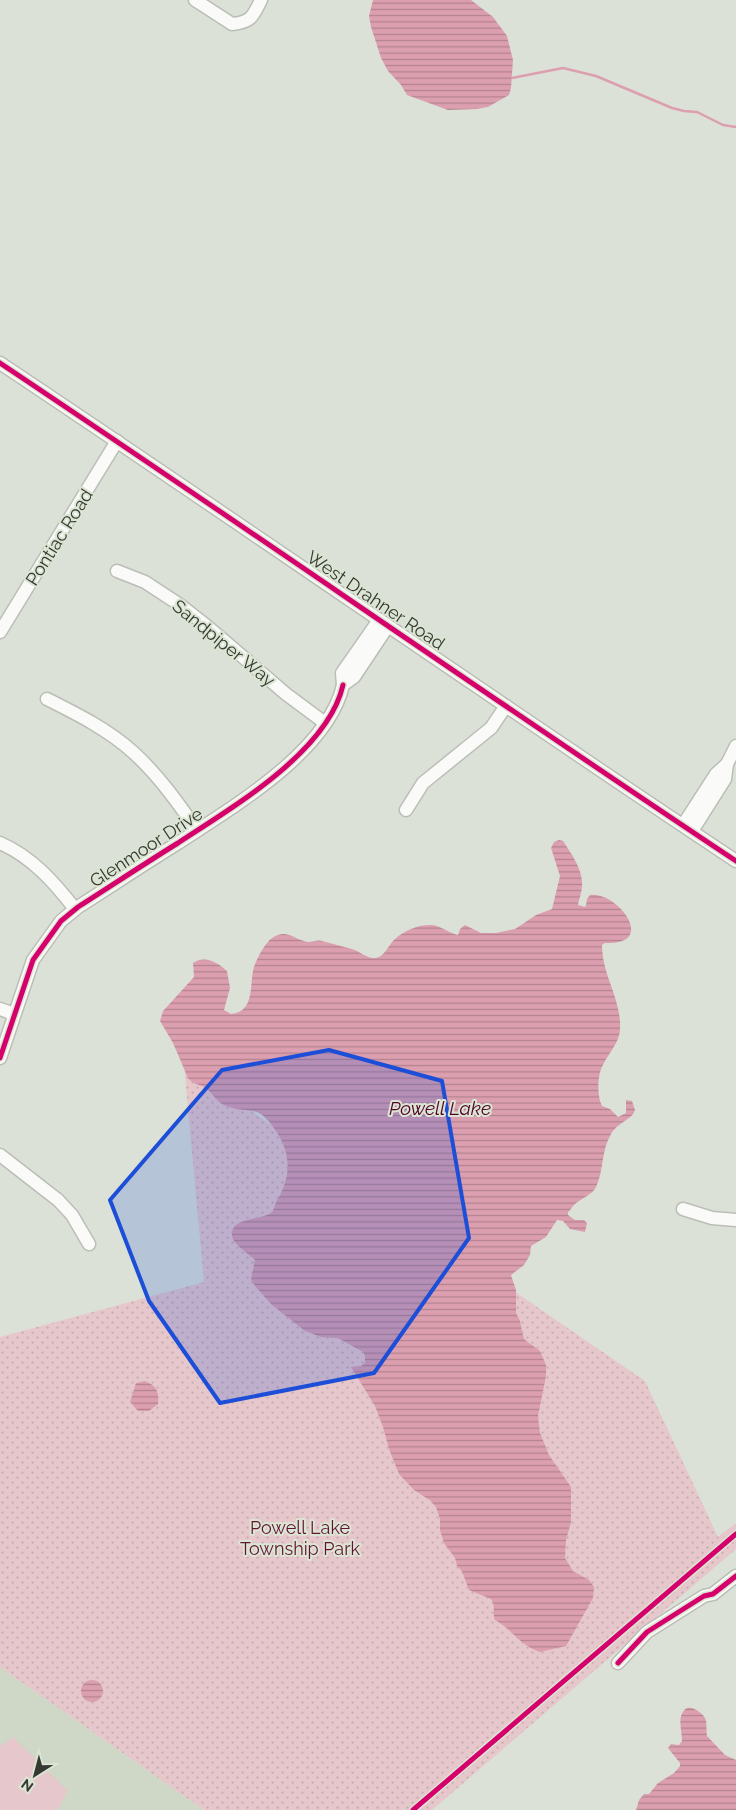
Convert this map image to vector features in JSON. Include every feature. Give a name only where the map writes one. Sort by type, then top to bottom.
[{"type":"street","points":[[195,0],[232,24],[248,21],[253,17],[261,0]]},
{"type":"street","name":"West Drahner Road","points":[[0,363],[736,861]]},
{"type":"street","name":"Pontiac Road","points":[[0,632],[117,441]]},
{"type":"street","name":"Sandpiper Way","points":[[117,571],[145,582],[180,605],[279,688],[325,723]]},
{"type":"street","name":"Glenmoor Drive","points":[[0,1058],[33,960],[61,921],[76,909],[268,782],[293,761],[311,742],[340,699],[343,685],[342,673],[383,623]]},
{"type":"street","points":[[47,699],[94,724],[133,752],[151,770],[197,830]]},
{"type":"street","points":[[406,810],[422,783],[491,728],[506,706]]},
{"type":"street","points":[[687,828],[725,779],[728,764],[736,746]]},
{"type":"street","points":[[0,843],[27,858],[51,880],[76,909]]},
{"type":"street","points":[[0,1009],[14,1014]]},
{"type":"street","points":[[0,1155],[58,1200],[72,1215],[89,1244]]},
{"type":"street","points":[[683,1209],[712,1218],[736,1220]]},
{"type":"street","points":[[618,1663],[647,1632],[704,1596],[714,1594],[736,1576]]},
{"type":"highlighted area","points":[[329,1050],[442,1081],[469,1238],[374,1373],[220,1403],[149,1301],[110,1200],[222,1070]]},
{"type":"shaded area","points":[[0,1667],[204,1810],[0,1810]]},
{"type":"green space","name":"Powell Lake Township Park","points":[[184,1065],[645,1381],[718,1537],[736,1523],[736,1549],[432,1810],[204,1810],[0,1667],[0,1337],[204,1282]]},
{"type":"green space","points":[[13,1737],[68,1791],[57,1810],[0,1810],[0,1746]]},
{"type":"water","points":[[373,0],[471,0],[493,17],[507,36],[513,60],[509,95],[488,107],[448,110],[407,95],[401,85],[388,71],[381,58],[369,16]]},
{"type":"water","name":"Powell Lake","points":[[563,841],[581,873],[582,888],[578,905],[585,907],[590,895],[601,896],[621,909],[628,918],[631,928],[629,936],[621,941],[602,945],[605,967],[618,1008],[620,1030],[616,1044],[601,1069],[598,1086],[602,1106],[610,1109],[618,1117],[626,1113],[626,1100],[632,1101],[635,1110],[611,1134],[596,1187],[568,1212],[568,1215],[575,1220],[584,1220],[587,1223],[585,1232],[570,1229],[563,1221],[557,1220],[546,1237],[531,1246],[530,1255],[524,1265],[511,1275],[516,1290],[516,1313],[523,1336],[525,1340],[540,1351],[546,1365],[546,1376],[538,1416],[540,1433],[549,1455],[571,1487],[571,1522],[566,1540],[565,1558],[573,1571],[589,1580],[594,1587],[593,1598],[566,1646],[540,1652],[521,1642],[495,1620],[491,1599],[469,1590],[462,1571],[457,1566],[455,1558],[444,1543],[436,1507],[431,1501],[414,1490],[399,1474],[375,1406],[351,1367],[361,1366],[365,1363],[363,1352],[338,1338],[321,1337],[305,1331],[272,1305],[255,1286],[251,1279],[255,1260],[235,1242],[232,1236],[233,1230],[241,1222],[267,1215],[273,1211],[287,1175],[288,1166],[285,1149],[276,1131],[258,1112],[224,1105],[207,1089],[188,1078],[173,1043],[160,1021],[163,1011],[194,977],[193,963],[202,960],[215,962],[227,971],[230,988],[224,1010],[231,1014],[239,1012],[248,1002],[254,967],[259,955],[269,940],[277,935],[285,934],[306,942],[322,941],[377,958],[402,933],[420,926],[434,925],[458,935],[460,929],[465,925],[481,933],[496,933],[515,929],[536,915],[552,909],[560,876],[551,848],[554,842]]},
{"type":"water","points":[[145,1381],[156,1390],[158,1404],[149,1411],[138,1411],[130,1402],[136,1383]]},
{"type":"water","points":[[88,1680],[96,1680],[103,1687],[103,1695],[96,1702],[88,1702],[81,1695],[81,1687]]},
{"type":"water","points":[[687,1708],[693,1708],[702,1714],[706,1720],[707,1736],[725,1755],[736,1760],[736,1810],[636,1810],[639,1800],[644,1794],[649,1794],[658,1783],[674,1773],[680,1766],[680,1763],[668,1748],[671,1744],[679,1745],[682,1741],[680,1723],[682,1715]]},
{"type":"waterway","points":[[512,78],[563,68],[596,76],[672,108],[697,112],[723,125],[736,127]]},
{"type":"cycle path","points":[[0,363],[736,861]]},
{"type":"cycle path","points":[[0,1058],[33,960],[61,921],[78,907],[224,813],[275,776],[318,733],[334,710],[343,685]]},
{"type":"cycle path","points":[[413,1810],[736,1534]]},
{"type":"cycle path","points":[[618,1663],[647,1632],[704,1596],[713,1594],[736,1576]]}]
